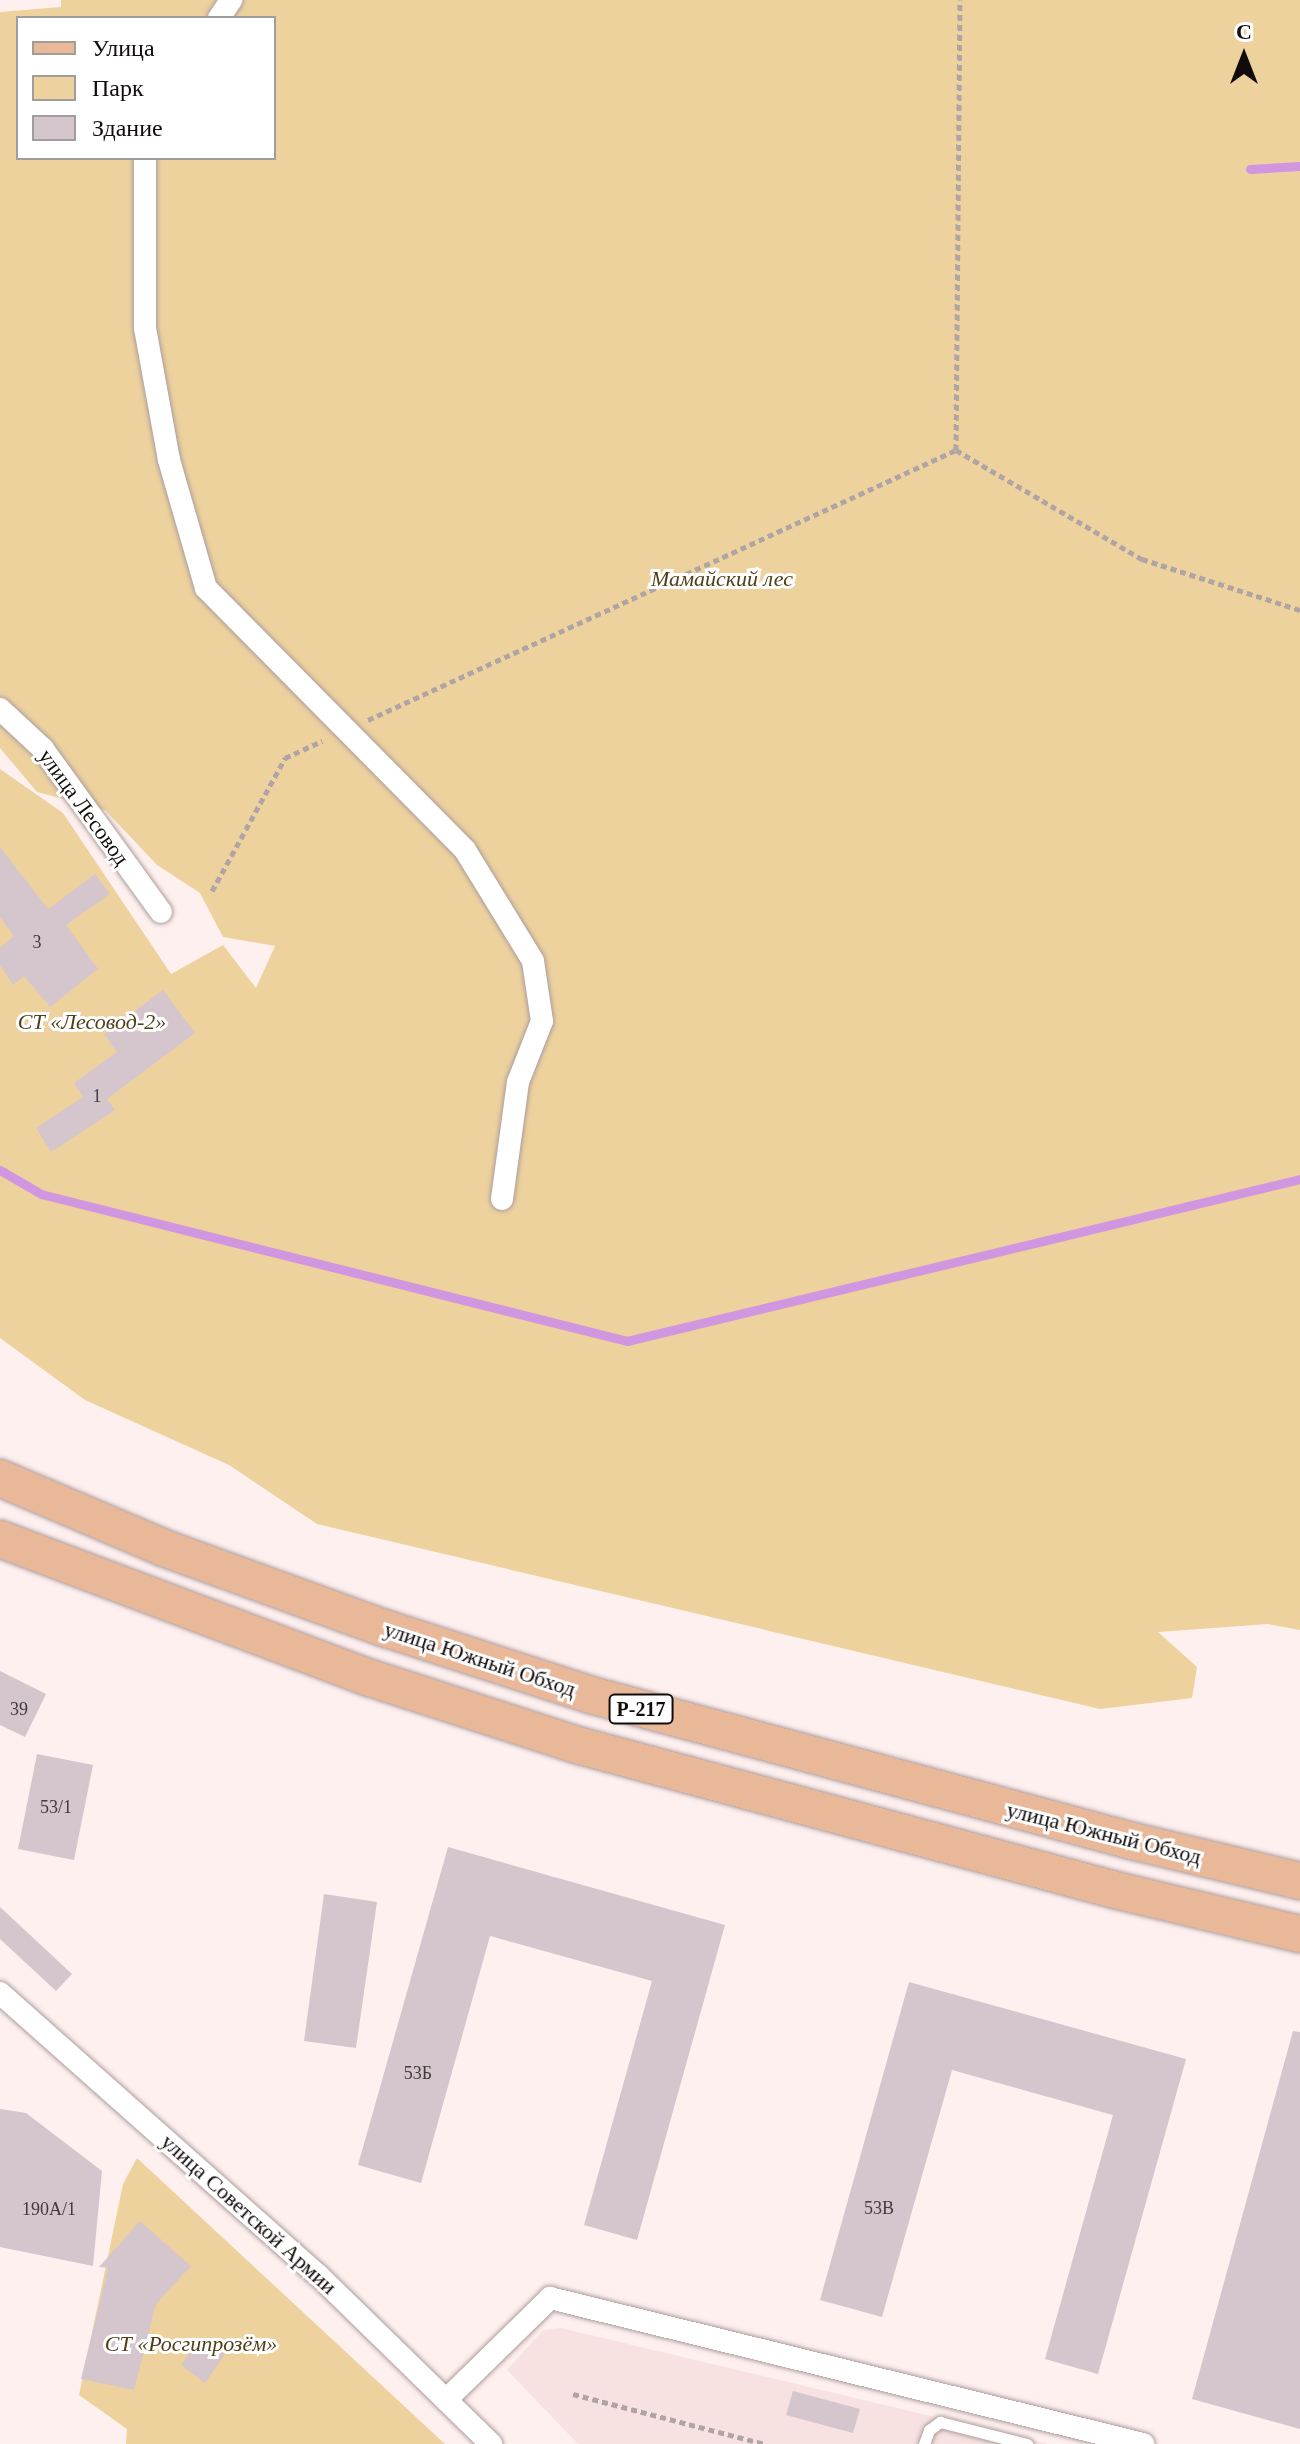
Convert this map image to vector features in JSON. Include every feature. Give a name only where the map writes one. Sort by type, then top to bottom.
[{"type":"main road","name":"улица Южный Обход","points":[[0,1478],[164,1548],[387,1629],[591,1695],[984,1802],[1300,1881]]},
{"type":"main road","name":"Р-217","points":[[0,1539],[370,1678],[577,1745],[1075,1879],[1300,1934]]},
{"type":"street","points":[[145,160],[145,328],[169,460],[206,588],[465,850],[533,961],[542,1021],[518,1082],[502,1199]]},
{"type":"street","name":"улица Лесовод","points":[[0,709],[43,749],[161,912]]},
{"type":"street","name":"улица Советской Армии","points":[[0,1993],[318,2275],[491,2444]]},
{"type":"street","points":[[446,2400],[550,2298],[1143,2444]]},
{"type":"lane","points":[[924,2444],[929,2430],[940,2422],[1027,2444]]},
{"type":"path","points":[[956,450],[960,0]]},
{"type":"path","points":[[956,450],[1142,559],[1300,610]]},
{"type":"path","points":[[212,891],[285,758],[956,450]]},
{"type":"path","points":[[573,2394],[765,2444]]},
{"type":"shaded area","points":[[561,2328],[1049,2444],[578,2444],[507,2370],[543,2330]]},
{"type":"green space","name":"Мамайский лес","points":[[61,0],[1300,0],[1300,1630],[1268,1624],[1158,1632],[1197,1667],[1192,1698],[1100,1709],[317,1524],[229,1465],[85,1400],[0,1338],[0,769],[63,813],[171,974],[223,945],[256,988],[275,946],[223,937],[200,893],[157,865],[105,810],[37,792],[0,748],[0,12],[61,7]]},
{"type":"green space","name":"СТ «Росгипрозём»","points":[[137,2158],[445,2444],[126,2444],[127,2429],[79,2395],[123,2184]]},
{"type":"building","points":[[0,847],[48,909],[95,874],[110,894],[66,925],[98,969],[50,1007],[24,976],[13,985],[0,965],[0,948],[14,936],[0,917]]},
{"type":"building","points":[[163,990],[195,1033],[107,1099],[115,1110],[51,1152],[36,1128],[83,1097],[74,1083],[117,1052],[104,1034]]},
{"type":"building","points":[[0,1671],[46,1694],[25,1737],[0,1725]]},
{"type":"building","points":[[37,1754],[93,1765],[74,1860],[18,1849]]},
{"type":"building","points":[[448,1847],[725,1925],[637,2240],[584,2225],[652,1981],[490,1936],[421,2183],[358,2165]]},
{"type":"building","points":[[324,1894],[377,1902],[356,2048],[304,2041]]},
{"type":"building","points":[[0,1907],[72,1974],[56,1991],[0,1939]]},
{"type":"building","points":[[909,1982],[1186,2059],[1098,2374],[1045,2359],[1113,2115],[952,2070],[882,2317],[820,2300]]},
{"type":"building","points":[[1293,2031],[1300,2032],[1300,2429],[1192,2399]]},
{"type":"building","points":[[0,2109],[26,2113],[102,2171],[93,2266],[0,2247]]},
{"type":"building","points":[[140,2221],[191,2266],[156,2304],[134,2390],[81,2379],[108,2268],[99,2267]]},
{"type":"building","points":[[201,2337],[225,2354],[205,2383],[181,2365]]},
{"type":"building","points":[[793,2391],[860,2409],[853,2433],[786,2415]]},
{"type":"waterway","points":[[1250,169],[1300,166]]},
{"type":"waterway","points":[[0,1170],[41,1194],[627,1341],[1300,1179]]},
{"type":"park label","name":"СТ «Лесовод-2»","points":[[92,1022]]}]
